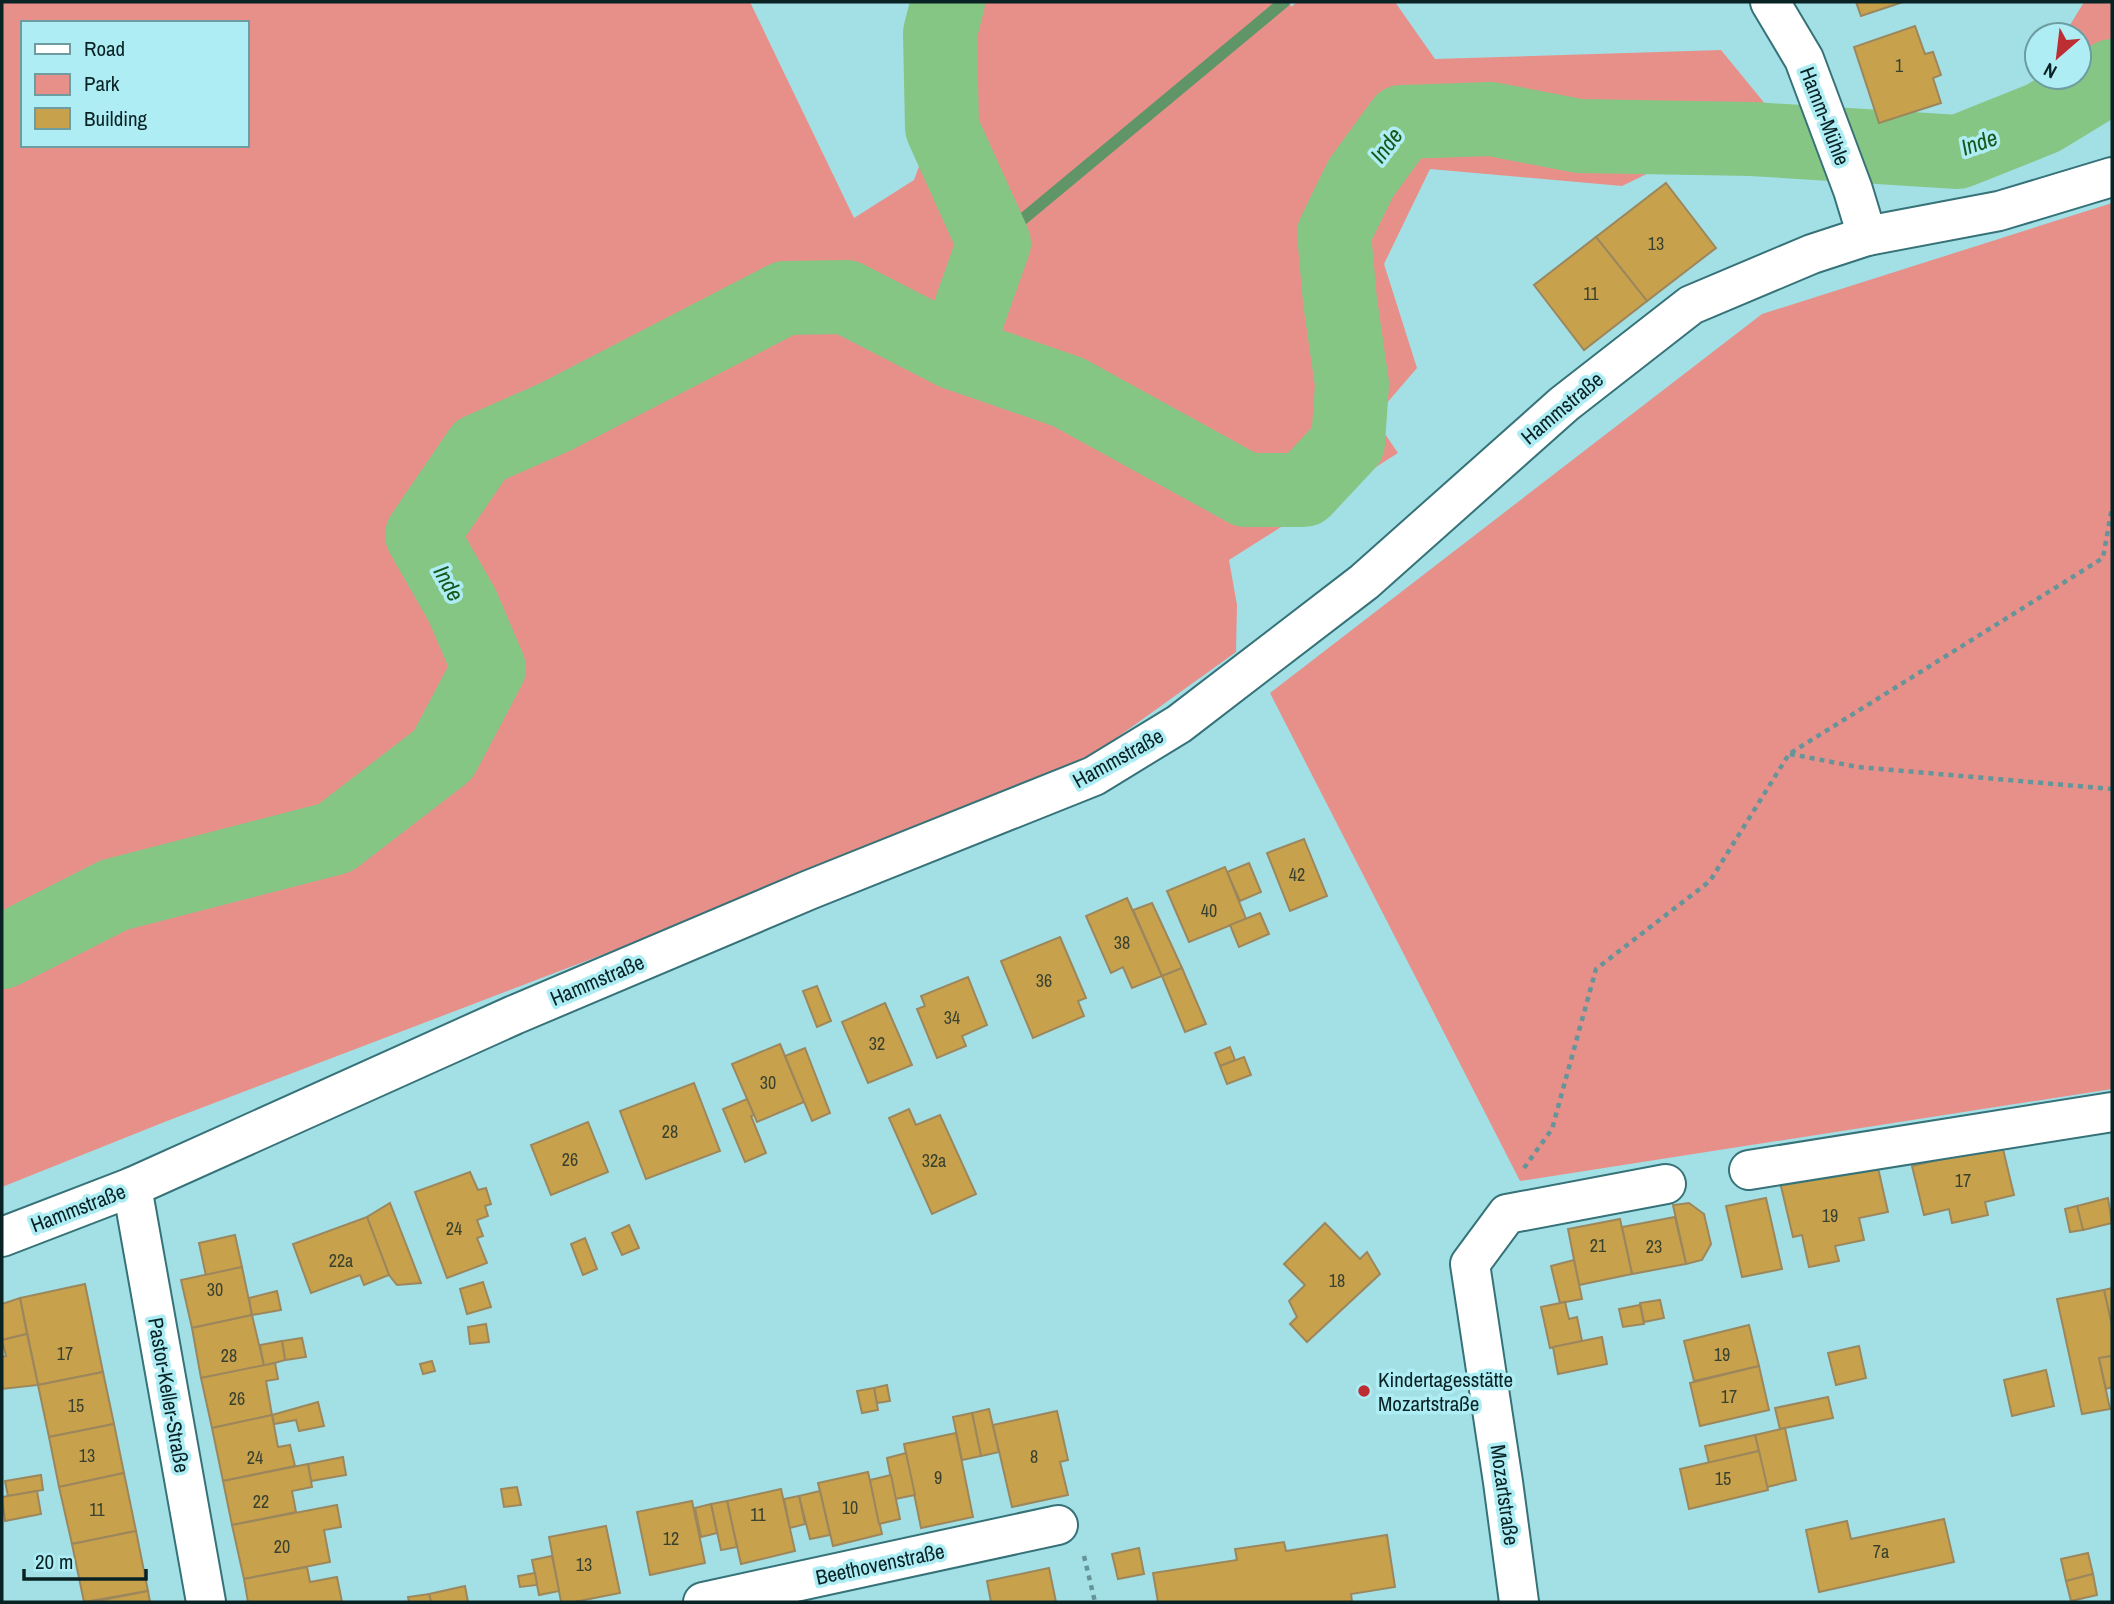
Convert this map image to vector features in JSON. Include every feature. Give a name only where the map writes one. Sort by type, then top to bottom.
[{"type":"street","name":"Hamm-Mühle","points":[[1770,2],[1804,59],[1853,190],[1867,236]]},
{"type":"street","name":"Hammstraße","points":[[2,1237],[132,1187],[527,1010],[809,890],[1094,776],[1179,724],[1364,582],[1564,404],[1691,305],[1812,254],[1867,236],[1999,211],[2112,177]]},
{"type":"street","points":[[1749,1170],[2112,1112]]},
{"type":"street","name":"Mozartstraße","points":[[1519,1602],[1470,1264],[1507,1214],[1667,1184]]},
{"type":"street","name":"Pastor-Keller-Straße","points":[[132,1187],[206,1602]]},
{"type":"street","name":"Beethovenstraße","points":[[702,1602],[1070,1537]]},
{"type":"path","points":[[1520,1173],[1552,1129],[1596,970],[1710,881],[1789,754],[2103,558],[2112,507]]},
{"type":"path","points":[[1789,754],[1858,767],[2112,789]]},
{"type":"path","points":[[1070,1537],[1095,1602]]},
{"type":"green space","points":[[2,2],[750,2],[854,218],[914,180],[929,139],[955,139],[952,69],[964,2],[1290,2],[1291,7],[1297,2],[1395,2],[1435,59],[1721,50],[1812,161],[1659,168],[1622,186],[1430,169],[1384,264],[1417,368],[1374,418],[1398,453],[1229,560],[1237,605],[1236,652],[1090,757],[924,832],[167,1121],[2,1187]]},
{"type":"green space","points":[[2084,2],[2112,2],[2112,99],[2008,128],[2030,91],[2093,91],[2093,21],[2072,21]]},
{"type":"green space","points":[[2112,203],[2112,1089],[1520,1181],[1270,693],[1762,314]]},
{"type":"building","points":[[1856,2],[1903,2],[1861,16]]},
{"type":"building","points":[[1915,26],[1925,54],[1933,52],[1941,75],[1933,78],[1941,103],[1879,123],[1854,47]]},
{"type":"building","points":[[1666,183],[1716,248],[1647,301],[1596,237]]},
{"type":"building","points":[[1596,237],[1647,301],[1584,350],[1534,285]]},
{"type":"building","points":[[1304,839],[1327,896],[1290,911],[1267,853]]},
{"type":"building","points":[[1249,863],[1261,892],[1240,901],[1227,872]]},
{"type":"building","points":[[1225,867],[1246,919],[1189,942],[1167,891]]},
{"type":"building","points":[[1127,898],[1162,976],[1132,988],[1123,967],[1111,973],[1086,916]]},
{"type":"building","points":[[1152,903],[1182,968],[1162,976],[1133,910]]},
{"type":"building","points":[[1260,913],[1269,934],[1239,947],[1230,925]]},
{"type":"building","points":[[1060,937],[1086,998],[1078,1001],[1084,1016],[1033,1038],[1001,961]]},
{"type":"building","points":[[1182,968],[1206,1024],[1185,1032],[1162,976]]},
{"type":"building","points":[[968,977],[987,1025],[962,1036],[966,1046],[937,1058],[917,1009],[925,1006],[921,996]]},
{"type":"building","points":[[817,986],[831,1021],[817,1027],[803,991]]},
{"type":"building","points":[[885,1003],[912,1065],[868,1083],[842,1022]]},
{"type":"building","points":[[780,1044],[804,1102],[757,1122],[732,1064]]},
{"type":"building","points":[[1230,1047],[1235,1060],[1220,1066],[1215,1053]]},
{"type":"building","points":[[805,1048],[830,1113],[812,1121],[785,1056]]},
{"type":"building","points":[[1244,1057],[1251,1075],[1227,1084],[1220,1066]]},
{"type":"building","points":[[694,1083],[720,1151],[646,1179],[620,1111]]},
{"type":"building","points":[[747,1099],[766,1153],[745,1162],[723,1109]]},
{"type":"building","points":[[909,1109],[916,1125],[940,1115],[976,1194],[932,1214],[889,1118]]},
{"type":"building","points":[[588,1122],[608,1172],[551,1195],[531,1145]]},
{"type":"building","points":[[2002,1145],[2014,1195],[1985,1202],[1988,1215],[1952,1223],[1949,1209],[1924,1215],[1912,1166]]},
{"type":"building","points":[[1876,1159],[1888,1212],[1859,1218],[1864,1240],[1835,1246],[1839,1261],[1809,1267],[1802,1235],[1793,1237],[1780,1182]]},
{"type":"building","points":[[470,1172],[478,1190],[486,1188],[491,1204],[485,1206],[488,1216],[477,1220],[483,1236],[477,1238],[487,1263],[447,1278],[415,1192]]},
{"type":"building","points":[[1766,1198],[1782,1269],[1742,1277],[1726,1206]]},
{"type":"building","points":[[2108,1198],[2112,1223],[2083,1230],[2077,1206]]},
{"type":"building","points":[[390,1203],[421,1283],[397,1285],[389,1275],[367,1217]]},
{"type":"building","points":[[1689,1203],[1704,1214],[1711,1244],[1702,1260],[1686,1264],[1673,1205]]},
{"type":"building","points":[[2077,1206],[2083,1230],[2070,1232],[2065,1209]]},
{"type":"building","points":[[367,1217],[389,1275],[364,1285],[360,1275],[311,1293],[293,1244]]},
{"type":"building","points":[[1675,1217],[1686,1264],[1632,1274],[1622,1227]]},
{"type":"building","points":[[1620,1219],[1632,1274],[1579,1285],[1568,1229]]},
{"type":"building","points":[[1325,1223],[1360,1259],[1367,1252],[1380,1274],[1307,1342],[1290,1324],[1297,1317],[1289,1301],[1305,1285],[1284,1264]]},
{"type":"building","points":[[629,1225],[639,1248],[622,1255],[612,1233]]},
{"type":"building","points":[[235,1235],[242,1267],[206,1276],[199,1243]]},
{"type":"building","points":[[585,1238],[597,1269],[583,1275],[571,1244]]},
{"type":"building","points":[[1574,1260],[1582,1299],[1560,1303],[1551,1266]]},
{"type":"building","points":[[242,1267],[252,1315],[192,1328],[181,1280]]},
{"type":"building","points":[[483,1282],[491,1307],[467,1314],[460,1289]]},
{"type":"building","points":[[85,1284],[103,1372],[38,1385],[20,1298]]},
{"type":"building","points":[[2112,1288],[2112,1317],[2110,1317],[2104,1290]]},
{"type":"building","points":[[2104,1290],[2112,1326],[2112,1356],[2099,1358],[2110,1409],[2082,1414],[2057,1299]]},
{"type":"building","points":[[277,1291],[281,1310],[252,1315],[249,1298]]},
{"type":"building","points":[[20,1298],[27,1334],[2,1340],[2,1304]]},
{"type":"building","points":[[1660,1300],[1664,1318],[1644,1322],[1640,1303]]},
{"type":"building","points":[[1565,1302],[1569,1319],[1577,1317],[1582,1341],[1550,1348],[1541,1307]]},
{"type":"building","points":[[1640,1305],[1644,1324],[1623,1327],[1619,1309]]},
{"type":"building","points":[[252,1315],[264,1366],[201,1378],[192,1328]]},
{"type":"building","points":[[486,1324],[489,1342],[470,1344],[468,1327]]},
{"type":"building","points":[[1749,1325],[1759,1366],[1694,1381],[1684,1341]]},
{"type":"building","points":[[27,1334],[38,1385],[2,1389],[2,1357],[6,1356],[2,1340]]},
{"type":"building","points":[[1602,1337],[1607,1364],[1558,1374],[1553,1347]]},
{"type":"building","points":[[302,1338],[306,1357],[285,1360],[282,1341]]},
{"type":"building","points":[[282,1341],[285,1360],[264,1366],[260,1345]]},
{"type":"building","points":[[1859,1346],[1866,1378],[1836,1385],[1828,1353]]},
{"type":"building","points":[[2112,1356],[2112,1387],[2106,1389],[2099,1358]]},
{"type":"building","points":[[432,1361],[435,1371],[423,1374],[420,1364]]},
{"type":"building","points":[[275,1363],[278,1379],[266,1381],[272,1415],[212,1428],[201,1378]]},
{"type":"building","points":[[1759,1366],[1769,1410],[1700,1426],[1690,1383]]},
{"type":"building","points":[[2046,1370],[2054,1406],[2012,1416],[2004,1380]]},
{"type":"building","points":[[103,1372],[114,1424],[49,1437],[38,1385]]},
{"type":"building","points":[[887,1385],[890,1401],[877,1403],[874,1388]]},
{"type":"building","points":[[874,1388],[878,1410],[862,1413],[857,1391]]},
{"type":"building","points":[[1828,1397],[1833,1418],[1780,1429],[1775,1408]]},
{"type":"building","points":[[318,1402],[324,1426],[299,1431],[296,1420],[274,1424],[272,1415]]},
{"type":"building","points":[[989,1409],[999,1452],[981,1456],[972,1413]]},
{"type":"building","points":[[1057,1411],[1068,1460],[1060,1462],[1068,1495],[1012,1507],[993,1425]]},
{"type":"building","points":[[972,1413],[981,1456],[962,1460],[953,1417]]},
{"type":"building","points":[[272,1415],[278,1447],[290,1445],[295,1466],[223,1481],[212,1428]]},
{"type":"building","points":[[114,1424],[124,1473],[59,1487],[49,1437]]},
{"type":"building","points":[[1785,1428],[1796,1480],[1767,1487],[1755,1435]]},
{"type":"building","points":[[956,1433],[973,1517],[921,1528],[904,1444]]},
{"type":"building","points":[[1755,1435],[1759,1451],[1709,1463],[1705,1446]]},
{"type":"building","points":[[1759,1451],[1768,1490],[1689,1509],[1680,1469]]},
{"type":"building","points":[[906,1453],[915,1495],[895,1499],[887,1458]]},
{"type":"building","points":[[343,1457],[346,1475],[311,1481],[308,1464]]},
{"type":"building","points":[[308,1464],[312,1487],[292,1491],[296,1512],[232,1525],[223,1481]]},
{"type":"building","points":[[868,1472],[882,1534],[833,1546],[818,1483]]},
{"type":"building","points":[[124,1473],[136,1531],[72,1544],[59,1487]]},
{"type":"building","points":[[41,1475],[43,1490],[8,1496],[5,1481]]},
{"type":"building","points":[[891,1475],[900,1519],[879,1524],[870,1480]]},
{"type":"building","points":[[517,1487],[521,1505],[504,1507],[501,1489]]},
{"type":"building","points":[[781,1489],[795,1551],[741,1564],[727,1501]]},
{"type":"building","points":[[37,1491],[41,1514],[5,1521],[2,1497]]},
{"type":"building","points":[[820,1491],[830,1535],[810,1539],[799,1496]]},
{"type":"building","points":[[799,1496],[805,1524],[790,1528],[784,1499]]},
{"type":"building","points":[[692,1501],[705,1563],[650,1575],[637,1512]]},
{"type":"building","points":[[727,1501],[737,1547],[721,1550],[711,1504]]},
{"type":"building","points":[[711,1504],[717,1533],[701,1537],[695,1508]]},
{"type":"building","points":[[337,1505],[341,1527],[324,1530],[330,1562],[244,1579],[232,1525]]},
{"type":"building","points":[[1944,1519],[1954,1562],[1819,1592],[1806,1530],[1847,1521],[1851,1539]]},
{"type":"building","points":[[606,1526],[620,1593],[561,1602],[549,1537]]},
{"type":"building","points":[[136,1531],[148,1591],[84,1602],[72,1544]]},
{"type":"building","points":[[1387,1535],[1395,1587],[1351,1594],[1352,1602],[1158,1602],[1153,1573],[1237,1560],[1235,1549],[1284,1542],[1286,1551]]},
{"type":"building","points":[[1139,1548],[1144,1574],[1118,1579],[1112,1554]]},
{"type":"building","points":[[2088,1553],[2093,1574],[2066,1581],[2061,1559]]},
{"type":"building","points":[[552,1556],[559,1591],[539,1595],[532,1560]]},
{"type":"building","points":[[307,1567],[310,1582],[337,1577],[342,1602],[248,1602],[244,1579]]},
{"type":"building","points":[[1049,1568],[1056,1602],[991,1602],[987,1581]]},
{"type":"building","points":[[535,1573],[537,1585],[520,1587],[518,1576]]},
{"type":"building","points":[[2093,1574],[2097,1595],[2071,1601],[2066,1581]]},
{"type":"building","points":[[465,1586],[468,1602],[431,1602],[429,1594]]},
{"type":"building","points":[[148,1591],[150,1602],[92,1602]]},
{"type":"building","points":[[429,1594],[431,1602],[409,1602],[408,1597]]},
{"type":"waterway","name":"Inde","points":[[948,2],[940,33],[942,128],[994,243],[955,353]]},
{"type":"waterway","points":[[994,243],[1284,2]]},
{"type":"waterway","name":"Inde","points":[[2,952],[114,895],[335,838],[443,755],[489,668],[462,605],[422,535],[480,450],[555,417],[785,298],[846,297],[955,353],[1068,392],[1246,490],[1304,490],[1348,443],[1352,384],[1334,233],[1361,178],[1402,122],[1491,119],[1579,136],[1752,139],[1958,152],[2043,118],[2112,76]]},
{"type":"place","name":"Kindertagesstätte Mozartstraße","points":[[1364,1391]]}]
